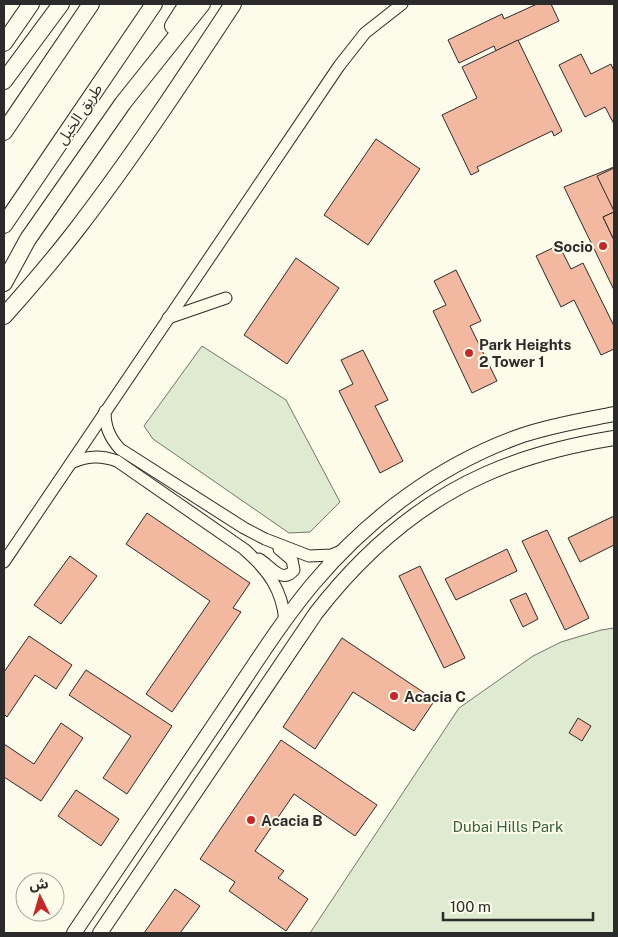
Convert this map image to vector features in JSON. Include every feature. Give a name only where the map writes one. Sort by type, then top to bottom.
[{"type":"highway","points":[[4,43],[31,4]]},
{"type":"highway","points":[[4,81],[61,4]]},
{"type":"highway","points":[[4,132],[91,4]]},
{"type":"highway","name":"طريق الخيل","points":[[4,225],[154,4]]},
{"type":"highway","points":[[131,93],[139,74],[187,4]]},
{"type":"highway","points":[[4,283],[28,239],[131,93],[202,4]]},
{"type":"highway","points":[[4,316],[93,208],[233,4]]},
{"type":"main road","points":[[74,933],[284,621],[311,586],[342,551],[380,516],[444,472],[496,446],[557,425],[614,414]]},
{"type":"main road","points":[[100,933],[316,613],[353,569],[397,529],[427,507],[486,474],[545,453],[614,438]]},
{"type":"street","points":[[4,562],[339,66],[366,33],[402,4]]},
{"type":"street","points":[[168,318],[226,298]]},
{"type":"street","points":[[105,410],[110,436],[120,449],[244,528],[309,556],[331,555],[342,551]]},
{"type":"street","points":[[71,462],[98,456],[117,461],[253,557],[266,563],[281,576],[291,574],[294,570],[292,560],[265,538]]},
{"type":"street","points":[[253,557],[273,581],[279,593],[284,621]]},
{"type":"green space","points":[[202,346],[286,400],[340,502],[310,532],[289,533],[153,439],[144,426]]},
{"type":"green space","name":"Dubai Hills Park","points":[[614,628],[614,933],[310,933],[459,708],[533,656],[561,642]]},
{"type":"building","points":[[537,4],[551,4],[559,21],[496,51],[494,46],[459,63],[448,40],[502,14],[504,19]]},
{"type":"building","points":[[518,40],[562,131],[554,136],[552,131],[477,167],[479,171],[471,175],[442,115],[477,98],[462,67]]},
{"type":"building","points":[[581,54],[591,74],[611,64],[614,71],[614,124],[605,107],[585,117],[559,65]]},
{"type":"building","points":[[376,139],[420,169],[368,245],[324,215]]},
{"type":"building","name":"Socio","points":[[614,167],[614,290],[564,187]]},
{"type":"building","points":[[614,168],[614,211],[597,176]]},
{"type":"building","points":[[614,212],[614,240],[603,217]]},
{"type":"building","points":[[614,212],[614,240],[603,217]]},
{"type":"building","points":[[559,245],[571,269],[583,263],[614,326],[614,349],[601,355],[574,300],[561,307],[536,256]]},
{"type":"building","points":[[296,258],[339,288],[287,364],[244,335]]},
{"type":"building","name":"Park Heights 2 Tower 1","points":[[456,270],[481,321],[470,326],[497,381],[472,393],[433,311],[446,305],[434,281]]},
{"type":"building","points":[[363,350],[388,400],[375,406],[403,461],[380,473],[339,391],[353,384],[341,360]]},
{"type":"building","points":[[147,513],[250,583],[233,608],[241,612],[172,712],[146,694],[210,601],[126,544]]},
{"type":"building","points":[[614,516],[614,545],[580,562],[568,538]]},
{"type":"building","points":[[547,530],[589,618],[565,630],[522,541]]},
{"type":"building","points":[[507,549],[517,571],[456,600],[445,579]]},
{"type":"building","points":[[70,556],[97,576],[61,624],[34,605]]},
{"type":"building","points":[[420,566],[465,658],[444,668],[399,576]]},
{"type":"building","points":[[526,593],[538,619],[523,627],[510,600]]},
{"type":"building","points":[[29,636],[72,665],[56,689],[35,675],[7,717],[4,714],[4,672]]},
{"type":"building","name":"Acacia C","points":[[342,638],[435,700],[414,731],[353,692],[315,749],[283,727]]},
{"type":"building","points":[[86,670],[172,726],[127,794],[103,778],[131,736],[69,695]]},
{"type":"building","points":[[578,718],[591,726],[582,741],[569,733]]},
{"type":"building","points":[[61,723],[83,738],[41,801],[4,777],[4,744],[34,764]]},
{"type":"building","name":"Acacia B","points":[[281,740],[377,805],[355,836],[294,794],[255,851],[284,871],[278,878],[308,899],[286,931],[229,891],[235,882],[200,859]]},
{"type":"building","points":[[76,790],[119,819],[101,846],[58,816]]},
{"type":"building","points":[[175,889],[200,906],[180,933],[144,933]]},
{"type":"place","name":"Socio","points":[[603,246]]},
{"type":"place","name":"Park Heights 2 Tower 1","points":[[469,353]]},
{"type":"place","name":"Acacia C","points":[[394,696]]},
{"type":"place","name":"Acacia B","points":[[251,820]]}]
